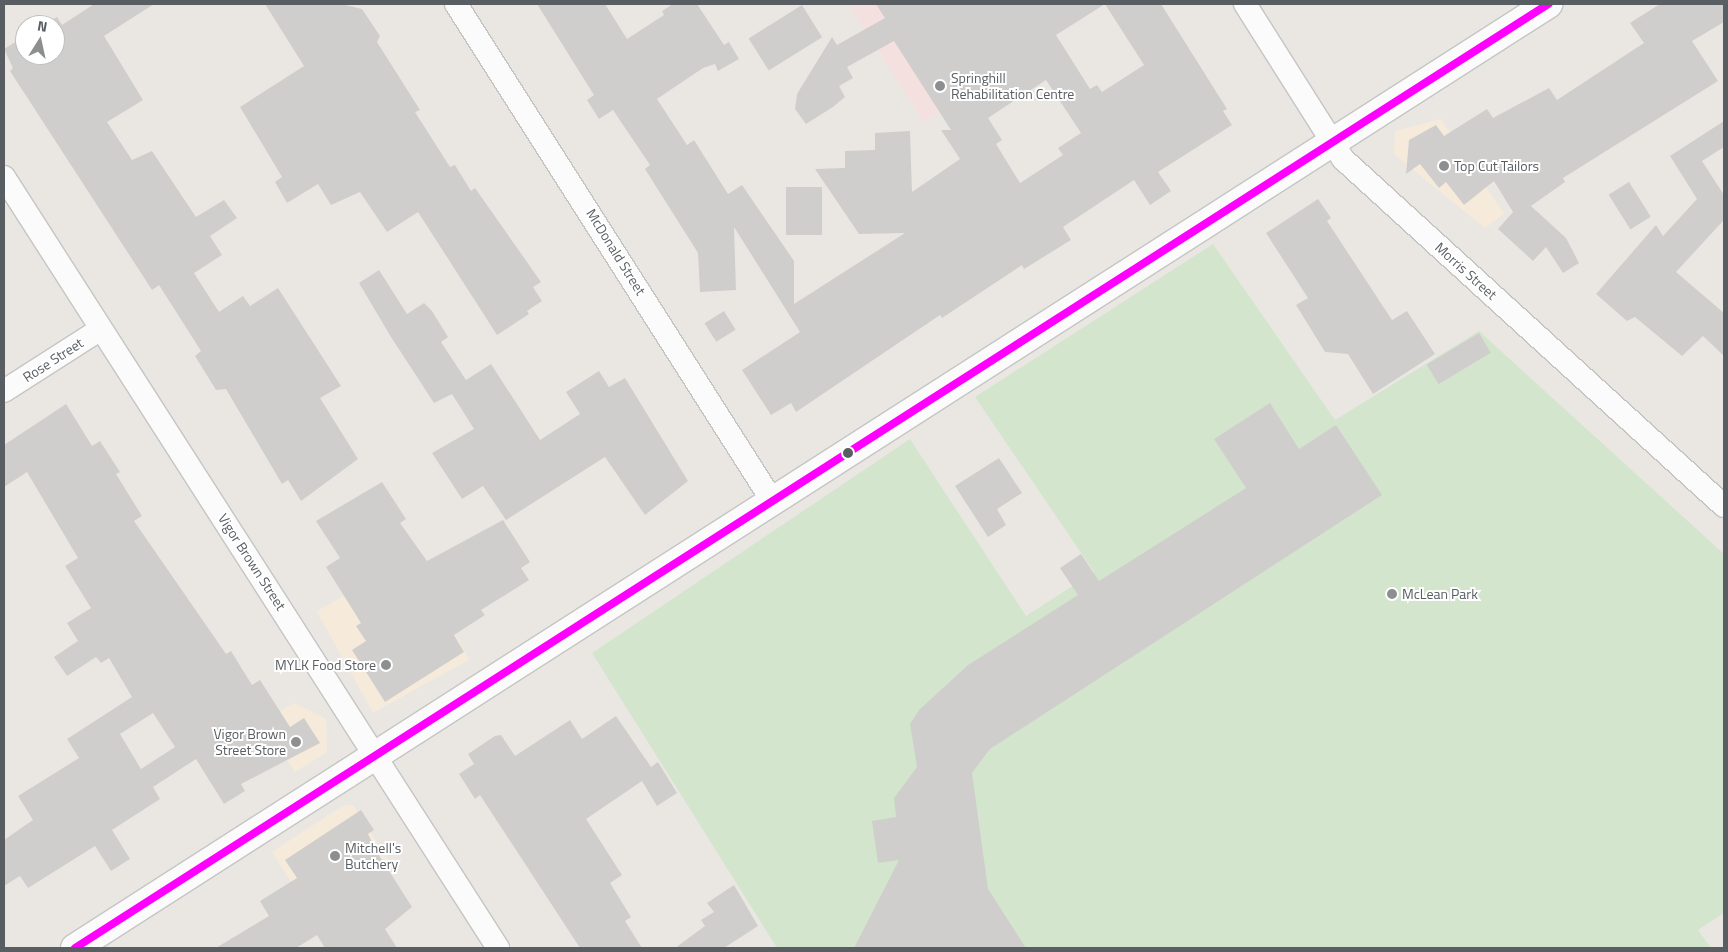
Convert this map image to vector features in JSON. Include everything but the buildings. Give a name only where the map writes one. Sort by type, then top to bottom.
[{"type":"main road","points":[[75,948],[376,757],[1548,4]]},
{"type":"street","name":"McDonald Street","points":[[456,4],[773,502]]},
{"type":"street","name":"Morris Street","points":[[1245,4],[1343,159],[1724,506]]},
{"type":"street","name":"Vigor Brown Street","points":[[4,177],[498,948]]},
{"type":"street","name":"Rose Street","points":[[4,391],[101,329]]},
{"type":"shaded area","name":"Springhill Rehabilitation Centre","points":[[848,4],[1015,4],[1042,45],[924,122]]},
{"type":"shaded area","points":[[1441,119],[1504,214],[1485,228],[1394,154],[1395,131]]},
{"type":"shaded area","points":[[413,558],[469,659],[373,713],[317,611]]},
{"type":"shaded area","points":[[294,703],[326,719],[327,752],[295,772],[263,722]]},
{"type":"shaded area","points":[[344,805],[353,805],[391,865],[311,913],[272,852]]},
{"type":"green space","name":"McLean Park","points":[[1213,244],[1335,420],[1479,331],[1724,554],[1724,913],[1698,930],[1711,948],[777,948],[592,653],[910,439],[1026,616],[1094,572],[975,397]]},
{"type":"transit line","points":[[75,948],[1548,4]]},
{"type":"place","name":"Springhill Rehabilitation Centre","points":[[940,86]]},
{"type":"place","name":"Top Cut Tailors","points":[[1444,166]]},
{"type":"place","name":"McLean Park","points":[[1392,594]]},
{"type":"place","name":"MYLK Food Store","points":[[386,665]]},
{"type":"place","name":"Vigor Brown Street Store","points":[[296,742]]},
{"type":"place","name":"Mitchell's Butchery","points":[[335,856]]}]
